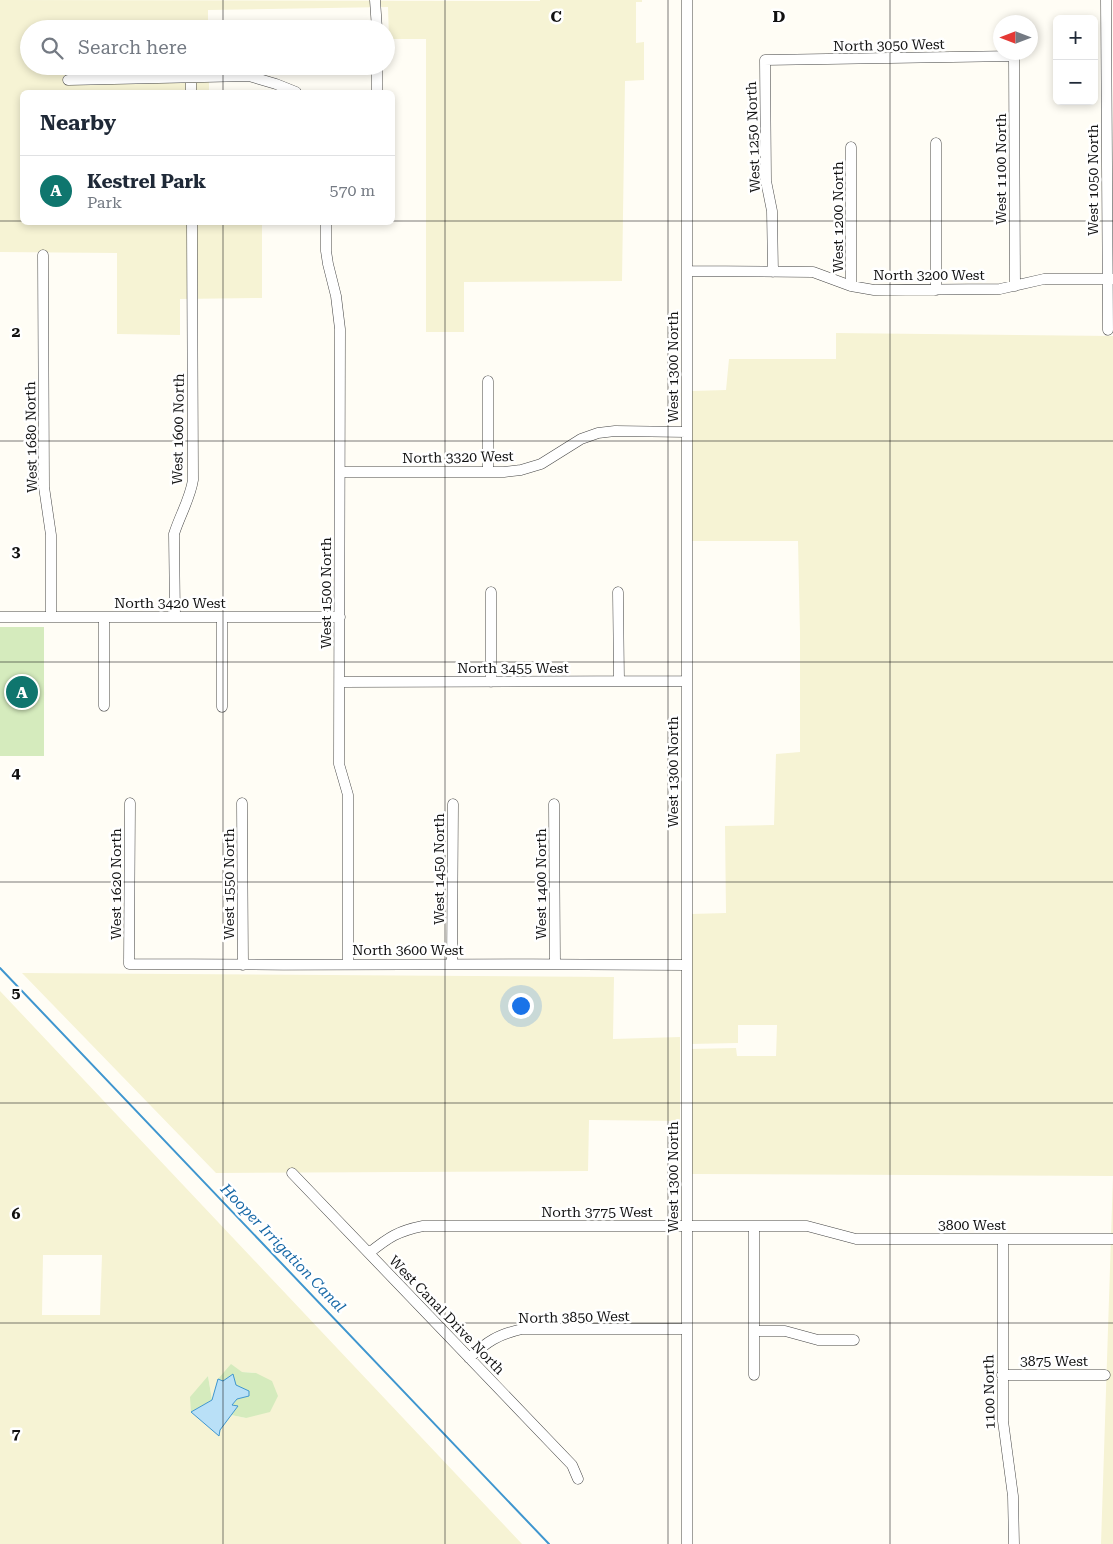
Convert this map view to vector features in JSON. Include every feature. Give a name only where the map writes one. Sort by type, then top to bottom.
[{"type":"street","points":[[375,0],[376,20]]},
{"type":"street","name":"West 1300 North","points":[[686,0],[687,1544]]},
{"type":"street","name":"West 1050 North","points":[[1106,0],[1110,184],[1108,330]]},
{"type":"street","name":"North 3050 West","points":[[765,60],[993,55]]},
{"type":"street","name":"West 1250 North","points":[[765,60],[766,182],[772,211],[773,272]]},
{"type":"street","name":"West 1100 North","points":[[1014,60],[1015,286]]},
{"type":"street","points":[[377,75],[377,90]]},
{"type":"street","points":[[68,80],[249,76],[291,90]]},
{"type":"street","points":[[190,78],[191,90]]},
{"type":"street","points":[[936,143],[936,290]]},
{"type":"street","name":"West 1200 North","points":[[851,147],[851,286]]},
{"type":"street","name":"West 1600 North","points":[[175,617],[174,534],[191,493],[193,480],[192,225]]},
{"type":"street","name":"West 1500 North","points":[[326,225],[326,251],[339,312],[340,329],[339,764],[348,794],[348,964]]},
{"type":"street","name":"West 1680 North","points":[[43,255],[44,487],[51,535],[51,617]]},
{"type":"street","name":"North 3200 West","points":[[687,271],[813,272],[851,286],[874,290],[1000,290],[1044,279],[1110,279]]},
{"type":"street","points":[[488,381],[488,472]]},
{"type":"street","name":"North 3320 West","points":[[340,472],[504,472],[521,470],[541,464],[581,439],[598,433],[615,431],[687,432]]},
{"type":"street","points":[[491,592],[491,682]]},
{"type":"street","points":[[618,592],[619,681]]},
{"type":"street","name":"North 3420 West","points":[[0,617],[340,617]]},
{"type":"street","points":[[104,617],[104,706]]},
{"type":"street","points":[[222,617],[222,706]]},
{"type":"street","name":"North 3455 West","points":[[340,682],[687,681]]},
{"type":"street","name":"West 1620 North","points":[[130,803],[130,964]]},
{"type":"street","name":"West 1550 North","points":[[242,803],[243,965]]},
{"type":"street","name":"West 1450 North","points":[[452,964],[453,804]]},
{"type":"street","name":"West 1400 North","points":[[554,804],[555,964]]},
{"type":"street","name":"North 3600 West","points":[[130,964],[687,965]]},
{"type":"street","name":"West Canal Drive North","points":[[292,1173],[572,1465],[578,1479]]},
{"type":"street","name":"North 3775 West","points":[[369,1253],[388,1238],[405,1230],[423,1226],[807,1226],[831,1232]]},
{"type":"street","points":[[754,1226],[754,1375]]},
{"type":"street","name":"3800 West","points":[[831,1232],[856,1238],[1113,1240]]},
{"type":"street","name":"1100 North","points":[[1003,1239],[1003,1421],[1013,1496],[1014,1544]]},
{"type":"street","name":"North 3850 West","points":[[469,1358],[485,1343],[502,1334],[522,1329],[687,1329]]},
{"type":"street","points":[[754,1331],[785,1331],[818,1340],[854,1340]]},
{"type":"street","name":"3875 West","points":[[1002,1375],[1106,1375]]},
{"type":"shaded area","points":[[0,0],[642,0],[642,2],[636,2],[636,43],[644,42],[644,80],[625,81],[622,281],[464,282],[464,332],[426,332],[426,39],[395,39],[395,20],[388,20],[388,7],[208,10],[208,20],[20,20],[20,75],[209,75],[209,90],[20,90],[20,225],[262,225],[262,298],[180,299],[180,335],[117,334],[117,253],[0,252]]},
{"type":"shaded area","points":[[836,333],[1113,336],[1113,1176],[691,1174],[690,1049],[736,1048],[737,1056],[776,1056],[777,1025],[738,1025],[738,1043],[690,1044],[691,914],[726,913],[725,826],[774,825],[776,754],[800,752],[798,541],[691,541],[692,391],[726,390],[729,359],[836,359]]},
{"type":"shaded area","points":[[22,973],[614,977],[613,1039],[680,1037],[680,1121],[589,1120],[588,1171],[216,1173]]},
{"type":"shaded area","points":[[0,991],[522,1544],[0,1544]],"holes":[[[43,1255],[102,1255],[100,1315],[42,1315]],[[242,1372],[256,1373],[246,1418],[231,1415],[220,1430],[219,1435],[191,1412],[208,1376],[212,1400]]]},
{"type":"shaded area","points":[[1113,1176],[1113,1544],[1101,1544]]},
{"type":"green space","points":[[0,627],[44,627],[44,756],[0,756]]},
{"type":"green space","points":[[231,1364],[242,1372],[256,1373],[272,1381],[278,1396],[270,1412],[246,1418],[231,1415],[238,1406],[232,1406],[237,1399],[249,1396],[218,1379]]},
{"type":"green space","points":[[208,1376],[212,1400],[191,1412],[190,1397]]},
{"type":"water","points":[[233,1374],[236,1385],[249,1391],[249,1396],[237,1399],[232,1405],[238,1406],[220,1430],[219,1436],[191,1412],[212,1400],[218,1379],[223,1381]]},
{"type":"waterway","name":"Hooper Irrigation Canal","points":[[0,968],[549,1544]]},
{"type":"place","name":"Kestrel Park","points":[[22,692]]}]
